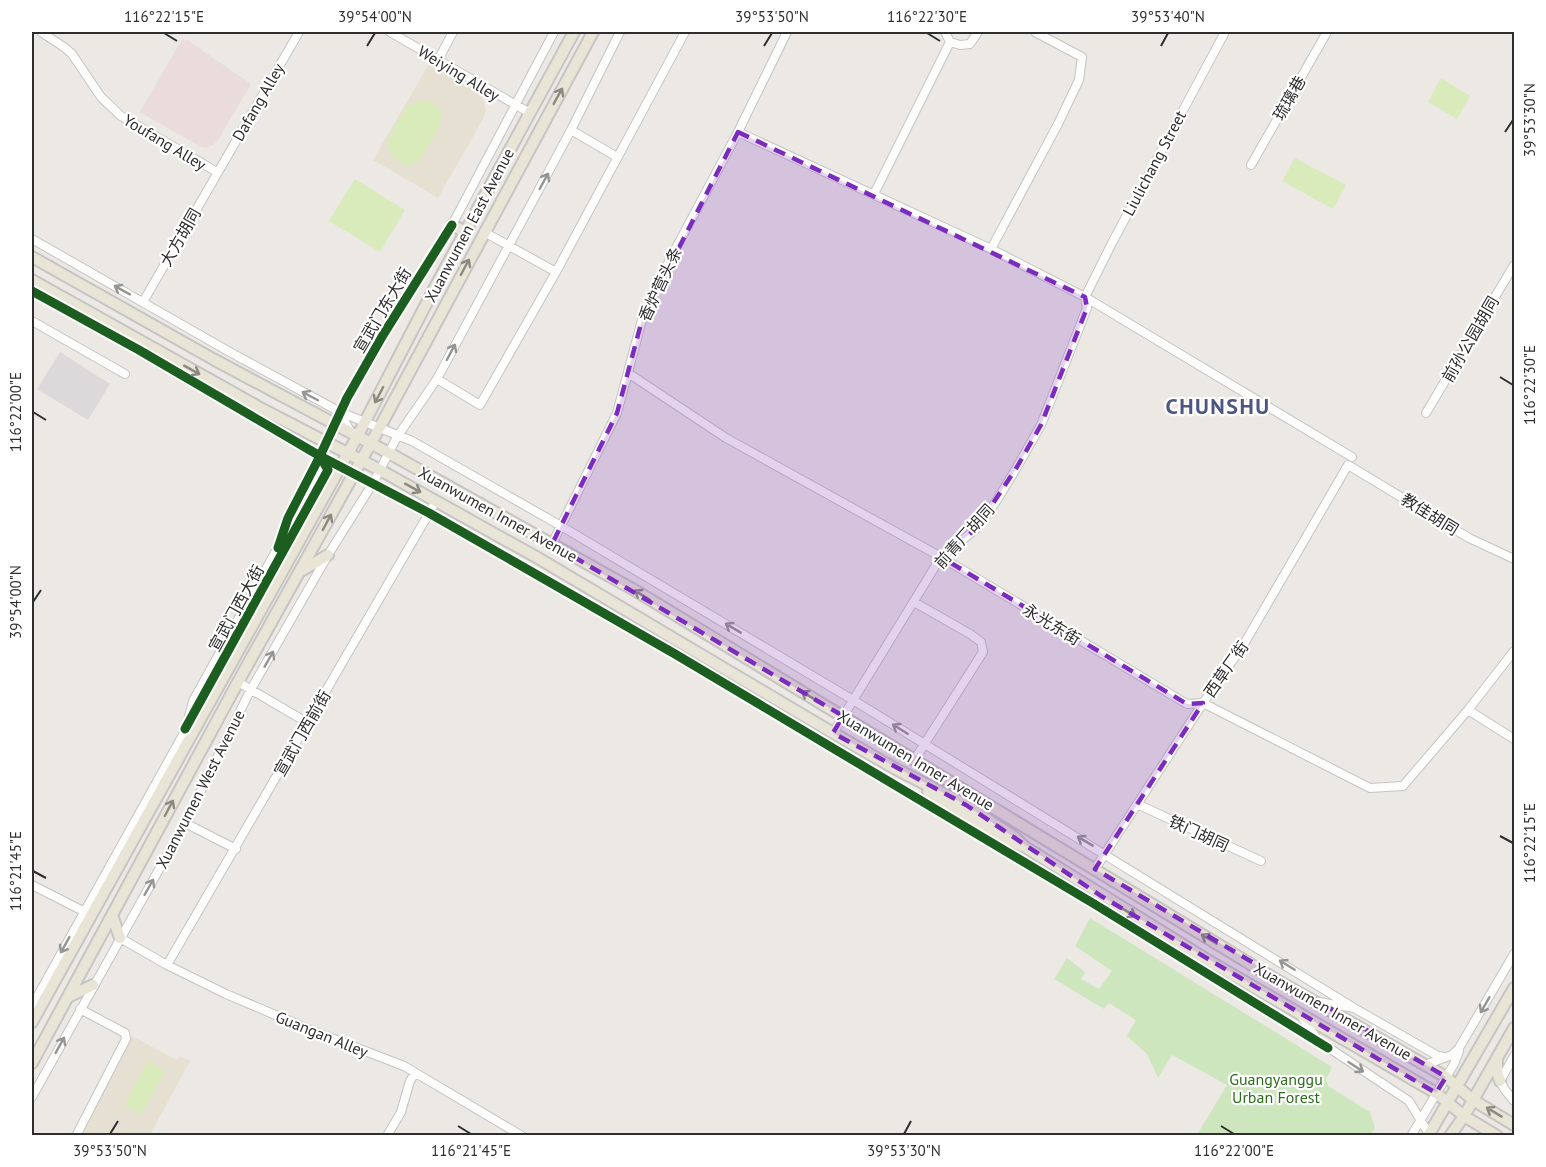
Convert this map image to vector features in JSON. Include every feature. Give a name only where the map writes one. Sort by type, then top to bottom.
[{"type":"main road","name":"Xuanwumen East Avenue","points":[[354,436],[366,419],[574,32]]},
{"type":"main road","name":"Xuanwumen East Avenue","points":[[484,232],[593,32]]},
{"type":"main road","points":[[452,225],[466,232]]},
{"type":"main road","name":"Xuanwumen West Avenue","points":[[32,1063],[238,682],[362,461],[484,232]]},
{"type":"main road","points":[[32,257],[334,425]]},
{"type":"main road","points":[[32,280],[347,454]]},
{"type":"main road","name":"Xuanwumen Inner Avenue","points":[[334,425],[371,443],[636,591],[1314,1001],[1446,1077],[1473,1100],[1515,1125]]},
{"type":"main road","name":"Xuanwumen West Avenue","points":[[32,1023],[87,913],[341,467],[354,436]]},
{"type":"main road","name":"Xuanwumen Inner Avenue","points":[[347,454],[538,558],[833,733],[966,805],[1014,837],[1024,847],[1180,943],[1436,1093],[1464,1116],[1497,1136]]},
{"type":"main road","points":[[301,571],[328,555]]},
{"type":"main road","points":[[112,915],[120,938]]},
{"type":"main road","points":[[69,996],[93,985]]},
{"type":"main road","points":[[1428,1135],[1515,988]]},
{"type":"main road","points":[[1450,1136],[1515,1028]]},
{"type":"main road","points":[[1498,1057],[1497,1072],[1500,1081]]},
{"type":"street","name":"Youfang Alley","points":[[41,32],[72,54],[101,97],[121,116],[217,172]]},
{"type":"street","name":"Dafang Alley","points":[[217,172],[299,32]]},
{"type":"street","name":"Weiying Alley","points":[[390,32],[530,113]]},
{"type":"street","points":[[438,60],[453,32]]},
{"type":"street","name":"宣武门东大街","points":[[326,443],[340,412],[383,335],[452,225],[554,32]]},
{"type":"street","points":[[397,437],[437,379],[572,130],[621,32]]},
{"type":"street","points":[[437,379],[480,405],[556,272],[685,32]]},
{"type":"street","name":"香炉营头条","points":[[552,544],[617,413],[646,310],[787,32]]},
{"type":"street","points":[[945,32],[950,42],[960,45],[970,44],[978,32]]},
{"type":"street","points":[[991,249],[1059,124],[1079,80],[1082,57],[1035,32]]},
{"type":"street","name":"Liulichang Street","points":[[1085,297],[1225,32]]},
{"type":"street","name":"琉璃巷","points":[[1251,165],[1327,32]]},
{"type":"street","points":[[874,194],[950,42]]},
{"type":"street","points":[[572,130],[616,158]]},
{"type":"street","name":"教佳胡同","points":[[738,132],[991,249],[1085,297],[1350,461],[1469,538],[1515,559]]},
{"type":"street","name":"大方胡同","points":[[142,302],[217,172]]},
{"type":"street","points":[[484,232],[556,272]]},
{"type":"street","points":[[32,239],[340,412],[397,437],[412,441],[561,526],[1105,853],[1354,1008],[1438,1056],[1445,1057]]},
{"type":"street","name":"前孙公园胡同","points":[[1426,413],[1515,265]]},
{"type":"street","points":[[32,291],[139,350],[320,456],[429,513],[675,654],[944,813],[1328,1048],[1409,1101],[1428,1135]]},
{"type":"street","name":"前青厂胡同","points":[[833,733],[941,558],[976,529],[997,500],[1031,442],[1041,424],[1087,308],[1085,297]]},
{"type":"street","points":[[32,321],[125,374]]},
{"type":"street","points":[[181,324],[188,345]]},
{"type":"street","name":"永光东街","points":[[628,373],[726,438],[941,558],[1187,704],[1203,703],[1370,788],[1403,786],[1515,651]]},
{"type":"street","points":[[340,412],[354,436]]},
{"type":"street","name":"Xuanwumen West Avenue","points":[[32,1096],[185,823],[250,691],[328,555],[373,483],[397,437]]},
{"type":"street","name":"宣武门西大街","points":[[189,731],[193,701],[276,551],[288,519],[326,443]]},
{"type":"street","points":[[320,456],[328,470],[341,467]]},
{"type":"street","name":"西草厂街","points":[[1095,869],[1244,644],[1350,461]]},
{"type":"street","name":"宣武门西大街","points":[[189,731],[328,470]]},
{"type":"street","name":"宣武门西前街","points":[[167,965],[436,501]]},
{"type":"street","points":[[914,602],[970,634],[981,642],[983,652],[915,759]]},
{"type":"street","points":[[238,682],[308,723]]},
{"type":"street","points":[[1468,710],[1515,739]]},
{"type":"street","name":"铁门胡同","points":[[1137,804],[1261,861]]},
{"type":"street","points":[[185,823],[236,849]]},
{"type":"street","points":[[32,885],[87,913],[32,1006]]},
{"type":"street","name":"Guangan Alley","points":[[120,938],[167,965],[226,994],[404,1066],[522,1136]]},
{"type":"street","points":[[1412,1134],[1454,1064],[1459,1048],[1515,954]]},
{"type":"street","points":[[1314,1001],[1354,1008]]},
{"type":"street","points":[[76,1136],[126,1039],[125,1033],[80,1009]]},
{"type":"street","points":[[1299,1013],[1311,1033],[1328,1048]]},
{"type":"street","points":[[1425,1065],[1452,1054],[1459,1048]]},
{"type":"street","points":[[1515,1056],[1500,1081],[1515,1101]]},
{"type":"street","points":[[387,1136],[401,1112],[415,1073]]},
{"type":"street","points":[[1412,1134],[1415,1111]]},
{"type":"highlighted area","points":[[738,132],[1085,297],[1087,308],[1041,425],[1017,467],[976,529],[941,557],[1187,704],[1203,703],[1095,869],[1446,1077],[1436,1093],[1101,896],[966,805],[833,733],[843,716],[552,544],[617,413],[642,320]]},
{"type":"shaded area","points":[[182,39],[187,40],[251,84],[218,140],[206,148],[140,112]]},
{"type":"shaded area","points":[[430,62],[478,93],[484,101],[486,110],[438,198],[373,160]]},
{"type":"shaded area","points":[[60,352],[110,384],[88,420],[37,389]]},
{"type":"shaded area","points":[[132,1036],[177,1060],[180,1056],[190,1061],[150,1135],[86,1135],[79,1132]]},
{"type":"green space","points":[[1441,78],[1470,96],[1457,119],[1428,102]]},
{"type":"green space","points":[[418,101],[431,102],[442,110],[439,127],[419,161],[407,166],[392,157],[387,141],[406,107]]},
{"type":"green space","points":[[1295,158],[1346,185],[1333,209],[1282,181]]},
{"type":"green space","points":[[355,179],[405,210],[380,252],[329,221]]},
{"type":"green space","name":"Guangyanggu Urban Forest","points":[[1090,918],[1332,1067],[1326,1079],[1328,1086],[1370,1112],[1375,1128],[1370,1135],[1197,1135],[1227,1085],[1172,1055],[1158,1078],[1147,1054],[1127,1036],[1136,1020],[1109,1003],[1104,1009],[1054,979],[1067,958],[1085,972],[1081,979],[1099,989],[1112,971],[1075,946]]},
{"type":"green space","points":[[148,1061],[165,1071],[141,1114],[124,1105]]},
{"type":"cycle path","points":[[185,729],[328,470],[320,456],[347,398],[383,335],[452,225]]},
{"type":"cycle path","points":[[32,291],[139,350],[320,456],[429,513],[675,654],[1096,905],[1328,1048]]},
{"type":"cycle path","points":[[278,548],[288,518],[320,456]]},
{"type":"district","name":"CHUNSHU","points":[[1218,406]]}]
